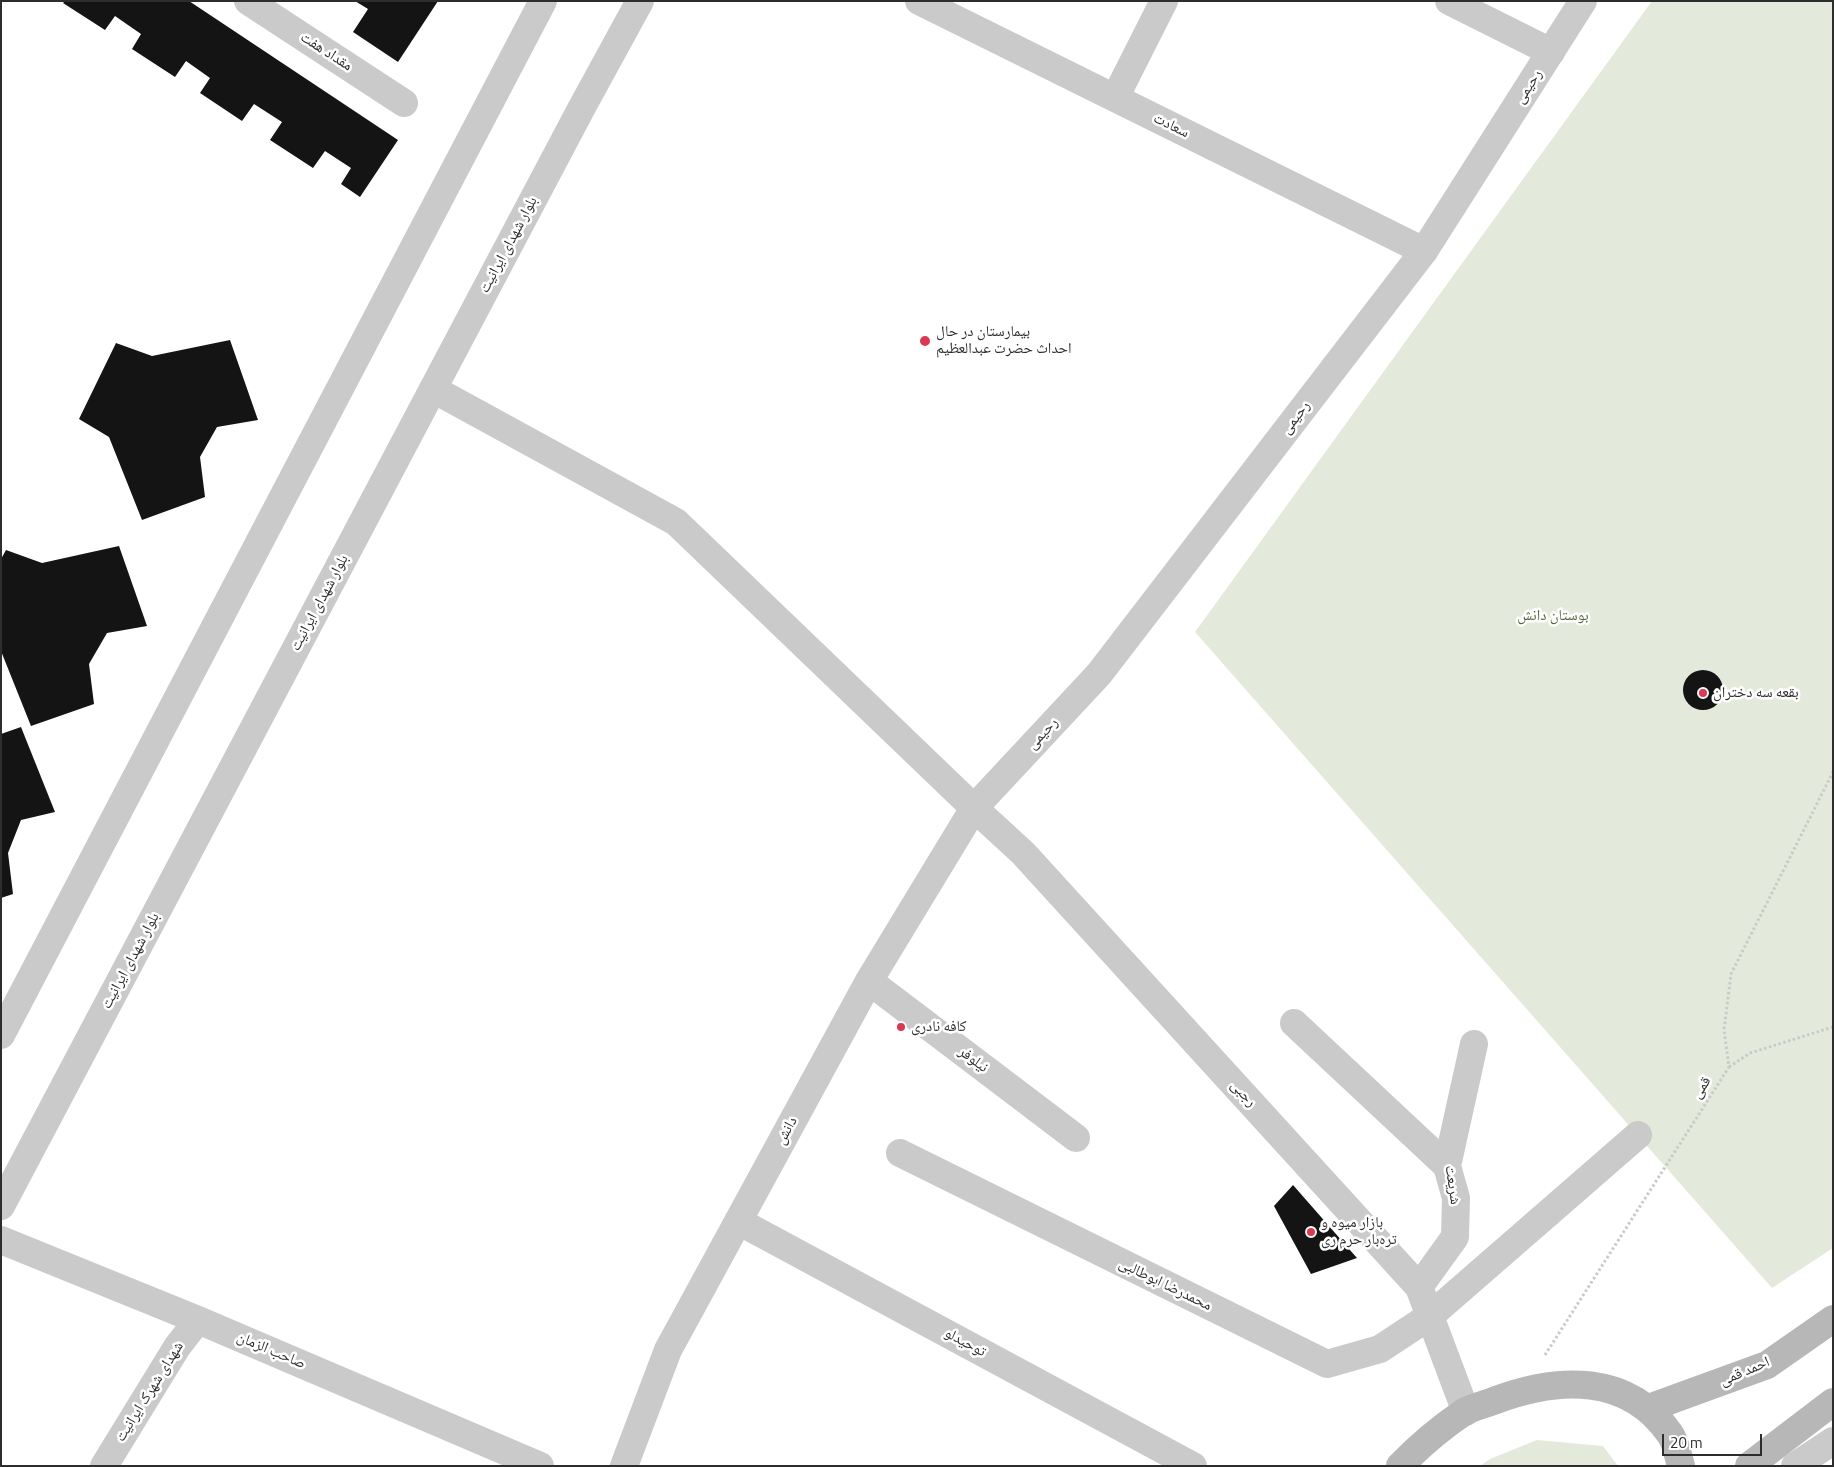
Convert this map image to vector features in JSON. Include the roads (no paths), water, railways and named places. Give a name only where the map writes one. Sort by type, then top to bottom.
[{"type":"main road","name":"احمد قمی","points":[[1649,1408],[1767,1365],[1833,1319]]},
{"type":"main road","points":[[1400,1466],[1414,1451],[1466,1412],[1522,1390],[1579,1383],[1615,1389],[1649,1408],[1671,1435],[1681,1466]]},
{"type":"main road","points":[[1749,1466],[1833,1402]]},
{"type":"street","name":"مقداد هفت","points":[[248,1],[404,103]]},
{"type":"street","points":[[1,1035],[543,1]]},
{"type":"street","name":"بلوار شهدای ایرانیت","points":[[1,1206],[640,1]]},
{"type":"street","name":"سعادت","points":[[919,1],[1424,250]]},
{"type":"street","points":[[1115,98],[1164,1]]},
{"type":"street","points":[[1449,1],[1551,52]]},
{"type":"street","name":"رحیمی","points":[[974,808],[1099,674],[1424,250],[1583,1]]},
{"type":"street","name":"رجبی","points":[[433,389],[676,522],[974,808],[1023,852],[1419,1287],[1466,1412]]},
{"type":"street","name":"دانش","points":[[624,1466],[668,1350],[869,981],[974,808]]},
{"type":"street","name":"نیلوفر","points":[[869,981],[1076,1138]]},
{"type":"street","points":[[1294,1022],[1447,1166]]},
{"type":"street","name":"شریعت","points":[[1419,1287],[1455,1237],[1456,1198],[1447,1166],[1474,1044]]},
{"type":"street","name":"محمدرضا ابوطالبی","points":[[900,1153],[1327,1364],[1380,1350],[1430,1316],[1638,1135]]},
{"type":"street","name":"توحیدلو","points":[[738,1221],[1193,1466]]},
{"type":"street","name":"صاحب الزمان","points":[[1,1240],[198,1320],[540,1466]]},
{"type":"street","name":"شهدای شهرک ایرانیت","points":[[104,1466],[177,1347],[198,1320]]},
{"type":"street","points":[[1795,1466],[1833,1441]]},
{"type":"place","name":"بیمارستان در حال احداث حضرت عبدالعظیم","points":[[925,341]]},
{"type":"place","name":"بقعه سه دختران","points":[[1703,693]]},
{"type":"place","name":"کافه نادری","points":[[901,1027]]},
{"type":"place","name":"بازار میوه و تره‌بار حرم ری","points":[[1311,1232]]},
{"type":"park label","name":"بوستان دانش","points":[[1553,616]]}]
